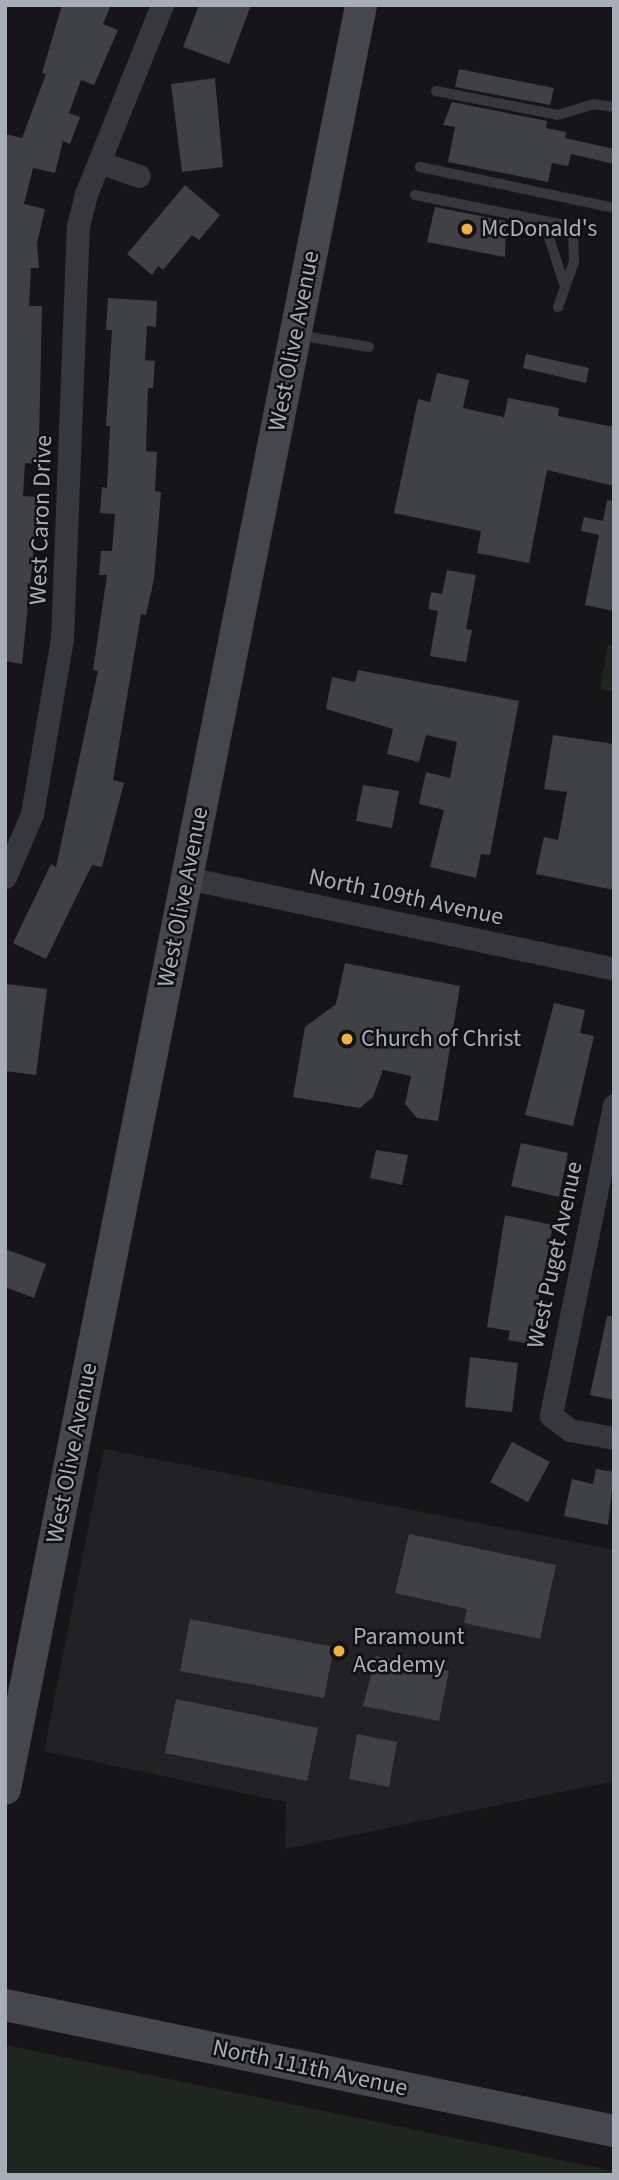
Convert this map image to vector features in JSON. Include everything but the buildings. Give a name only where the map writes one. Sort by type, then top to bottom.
[{"type":"main road","name":"West Olive Avenue","points":[[5,1789],[361,5]]},
{"type":"main road","name":"North 111th Avenue","points":[[5,2005],[614,2131]]},
{"type":"street","name":"West Caron Drive","points":[[8,865],[32,814],[58,674],[67,582],[74,263],[81,215],[99,162],[162,5]]},
{"type":"street","points":[[99,162],[139,176]]},
{"type":"street","name":"North 109th Avenue","points":[[187,878],[614,969]]},
{"type":"street","name":"West Puget Avenue","points":[[614,1105],[551,1416],[570,1430],[614,1438]]},
{"type":"lane","points":[[436,91],[558,116],[594,104],[614,107]]},
{"type":"lane","points":[[420,167],[614,208]]},
{"type":"lane","points":[[415,195],[565,225],[573,233],[574,262],[558,307]]},
{"type":"lane","points":[[544,222],[564,284]]},
{"type":"lane","points":[[295,335],[369,347]]},
{"type":"shaded area","points":[[608,645],[614,646],[614,692],[600,689]]},
{"type":"shaded area","name":"Paramount Academy","points":[[104,1449],[614,1550],[614,1781],[285,1849],[286,1802],[44,1751]]},
{"type":"shaded area","points":[[5,2045],[614,2171],[614,2175],[5,2175]]},
{"type":"place","name":"McDonald's","points":[[467,229]]},
{"type":"place","name":"Church of Christ","points":[[347,1039]]},
{"type":"place","name":"Paramount Academy","points":[[339,1651]]}]
